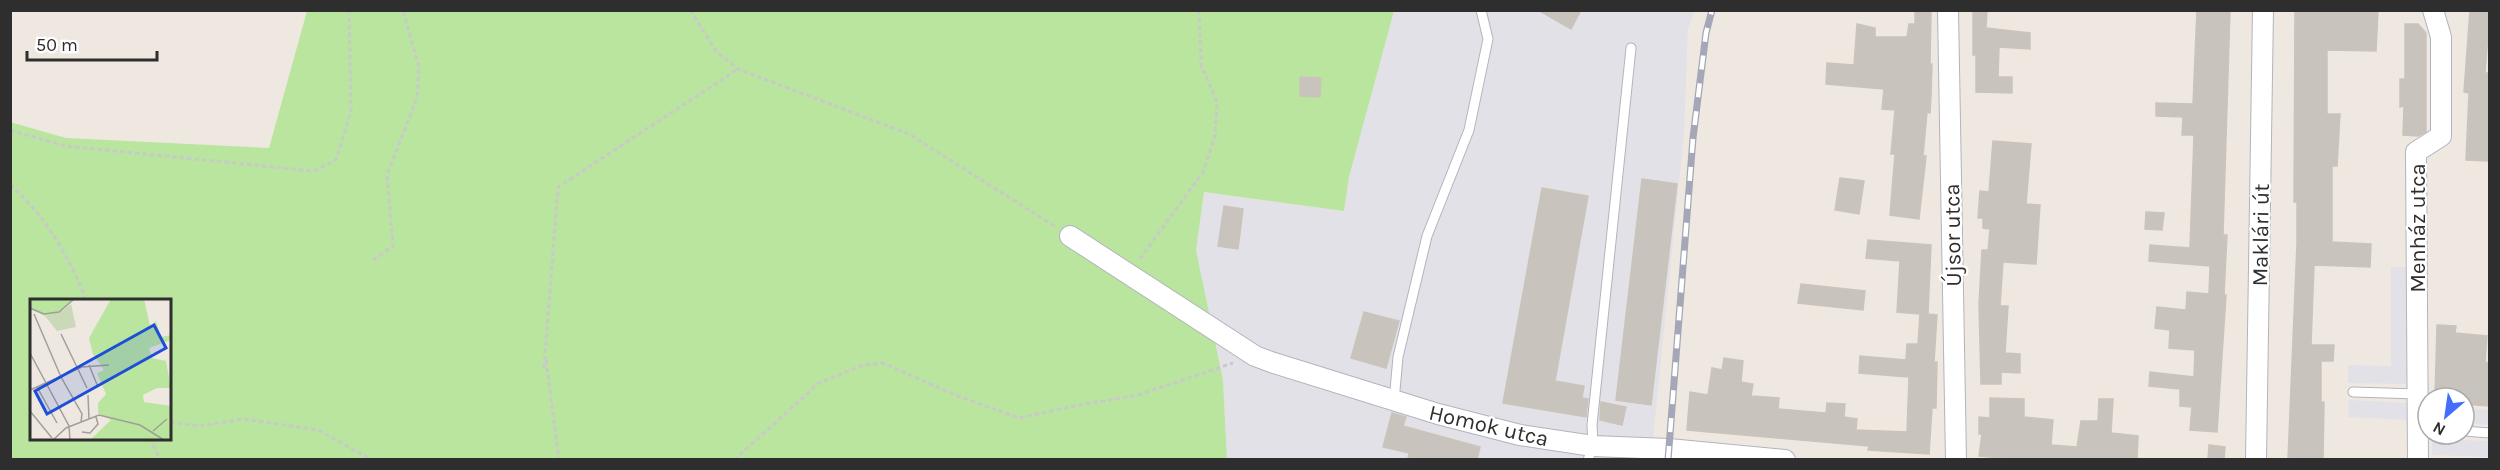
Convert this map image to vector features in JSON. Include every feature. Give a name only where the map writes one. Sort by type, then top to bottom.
[{"type":"street","name":"Újsor utca","points":[[1948,10],[1956,459]]},
{"type":"street","name":"Maklári út","points":[[2256,459],[2263,10]]},
{"type":"street","name":"Menház utca","points":[[2418,386],[2416,152],[2441,136],[2442,37],[2433,10]]},
{"type":"street","name":"Homok utca","points":[[1070,236],[1263,359],[1395,401],[1591,453],[1669,450],[1785,459]]},
{"type":"lane","points":[[1395,401],[1398,357],[1426,236],[1469,130],[1488,39],[1481,10]]},
{"type":"lane","points":[[1591,453],[1631,48]]},
{"type":"lane","points":[[2353,392],[2416,394]]},
{"type":"path","points":[[10,130],[66,146],[314,171],[336,160],[351,111],[349,10]]},
{"type":"path","points":[[373,260],[393,246],[387,176],[417,98],[419,68],[403,10]]},
{"type":"path","points":[[690,10],[716,51],[738,69],[909,134],[1070,236]]},
{"type":"path","points":[[1129,275],[1203,172],[1215,136],[1216,102],[1201,65],[1199,10]]},
{"type":"path","points":[[544,368],[558,187],[738,69]]},
{"type":"path","points":[[10,185],[25,197],[53,234],[86,299]]},
{"type":"path","points":[[545,352],[559,459]]},
{"type":"path","points":[[734,459],[819,383],[863,365],[883,363],[955,395],[1019,418],[1075,405],[1138,396],[1263,359]]},
{"type":"path","points":[[171,422],[198,426],[244,419],[318,430],[372,459]]},
{"type":"path","points":[[151,440],[160,459]]},
{"type":"shaded area","points":[[1394,11],[1694,11],[1688,29],[1684,133],[1651,459],[1227,459],[1223,380],[1196,250],[1204,192],[1344,211],[1349,177]]},
{"type":"shaded area","points":[[2391,267],[2408,267],[2408,384],[2348,383],[2348,365],[2391,366]]},
{"type":"shaded area","points":[[2349,400],[2409,403],[2408,420],[2348,417]]},
{"type":"shaded area","points":[[2476,409],[2489,410],[2489,425],[2476,424]]},
{"type":"shaded area","points":[[2476,441],[2489,441],[2489,457],[2432,455],[2432,446],[2476,446]]},
{"type":"green space","points":[[307,11],[1394,11],[1349,177],[1344,211],[1204,192],[1196,250],[1223,380],[1227,459],[11,459],[10,122],[66,138],[269,148]]},
{"type":"building","points":[[1538,10],[1581,10],[1571,29]]},
{"type":"building","points":[[1915,10],[1931,10],[1931,96],[1930,113],[1927,112],[1923,156],[1926,156],[1919,219],[1890,215],[1895,154],[1891,154],[1895,110],[1882,109],[1884,89],[1826,84],[1827,63],[1854,65],[1857,24],[1875,28],[1875,37],[1907,37],[1909,24],[1915,24]]},
{"type":"building","points":[[1973,10],[1987,10],[1986,28],[2030,33],[2030,49],[1999,47],[1998,77],[2012,77],[2012,93],[1976,92]]},
{"type":"building","points":[[2197,10],[2230,10],[2223,235],[2227,235],[2224,295],[2226,295],[2217,432],[2190,430],[2192,407],[2180,406],[2180,389],[2149,386],[2150,372],[2194,377],[2195,350],[2169,348],[2170,330],[2155,328],[2157,307],[2186,310],[2187,292],[2209,294],[2210,266],[2149,261],[2150,245],[2190,248],[2194,135],[2182,135],[2183,117],[2156,116],[2156,103],[2193,104]]},
{"type":"building","points":[[2295,10],[2378,10],[2376,51],[2327,50],[2327,114],[2340,114],[2337,166],[2332,166],[2332,242],[2371,244],[2370,267],[2314,265],[2311,345],[2334,345],[2333,361],[2321,361],[2321,402],[2324,402],[2323,459],[2288,459],[2297,243],[2297,202],[2294,202]]},
{"type":"building","points":[[2470,10],[2490,10],[2485,73],[2490,73],[2488,141],[2490,141],[2490,161],[2466,160],[2469,93],[2464,92]]},
{"type":"building","points":[[2405,24],[2418,24],[2426,33],[2426,132],[2418,136],[2403,135],[2404,106],[2400,107],[2400,79],[2405,79]]},
{"type":"building","points":[[1300,77],[1321,78],[1320,97],[1300,96]]},
{"type":"building","points":[[1993,141],[2031,144],[2026,204],[2040,205],[2036,264],[2003,262],[2000,306],[2008,306],[2005,353],[2020,354],[2020,373],[2001,372],[2001,384],[1981,384],[1979,304],[1982,250],[1988,250],[1990,229],[1983,228],[1983,218],[1978,218],[1980,191],[1989,192]]},
{"type":"building","points":[[1840,178],[1864,181],[1859,214],[1835,210]]},
{"type":"building","points":[[1642,179],[1677,184],[1651,405],[1616,400]]},
{"type":"building","points":[[1542,188],[1588,196],[1555,381],[1584,386],[1582,398],[1588,399],[1586,417],[1503,403]]},
{"type":"building","points":[[1224,206],[1243,209],[1238,249],[1218,246]]},
{"type":"building","points":[[2146,212],[2164,213],[2162,230],[2145,229]]},
{"type":"building","points":[[1868,240],[1931,245],[1928,314],[1937,315],[1934,362],[1937,362],[1936,408],[1932,408],[1929,454],[1868,450],[1869,446],[1687,430],[1690,392],[1708,395],[1712,368],[1722,370],[1724,358],[1743,361],[1741,382],[1753,384],[1751,396],[1779,398],[1778,409],[1826,413],[1827,403],[1845,404],[1844,417],[1857,419],[1856,430],[1907,432],[1909,377],[1859,373],[1860,356],[1906,360],[1907,344],[1918,344],[1920,314],[1897,312],[1900,261],[1866,258]]},
{"type":"building","points":[[1801,284],[1865,291],[1863,310],[1798,303]]},
{"type":"building","points":[[1364,312],[1399,321],[1386,368],[1351,358]]},
{"type":"building","points":[[2437,325],[2456,326],[2455,333],[2487,336],[2485,362],[2490,363],[2488,406],[2476,405],[2476,386],[2435,386]]},
{"type":"building","points":[[1990,398],[2024,399],[2024,417],[2053,420],[2051,445],[2077,447],[2081,421],[2098,421],[2099,399],[2113,399],[2111,433],[2138,436],[2137,459],[2013,459],[1979,456],[1982,434],[1979,434],[1979,417],[1990,418]]},
{"type":"building","points":[[1601,402],[1626,407],[1622,425],[1600,420]]},
{"type":"building","points":[[1392,413],[1406,417],[1403,426],[1480,447],[1477,459],[1408,459],[1409,453],[1383,447]]},
{"type":"building","points":[[2209,445],[2225,447],[2224,459],[2208,459]]},
{"type":"railway","points":[[1668,460],[1693,138],[1706,33],[1712,10]]}]
